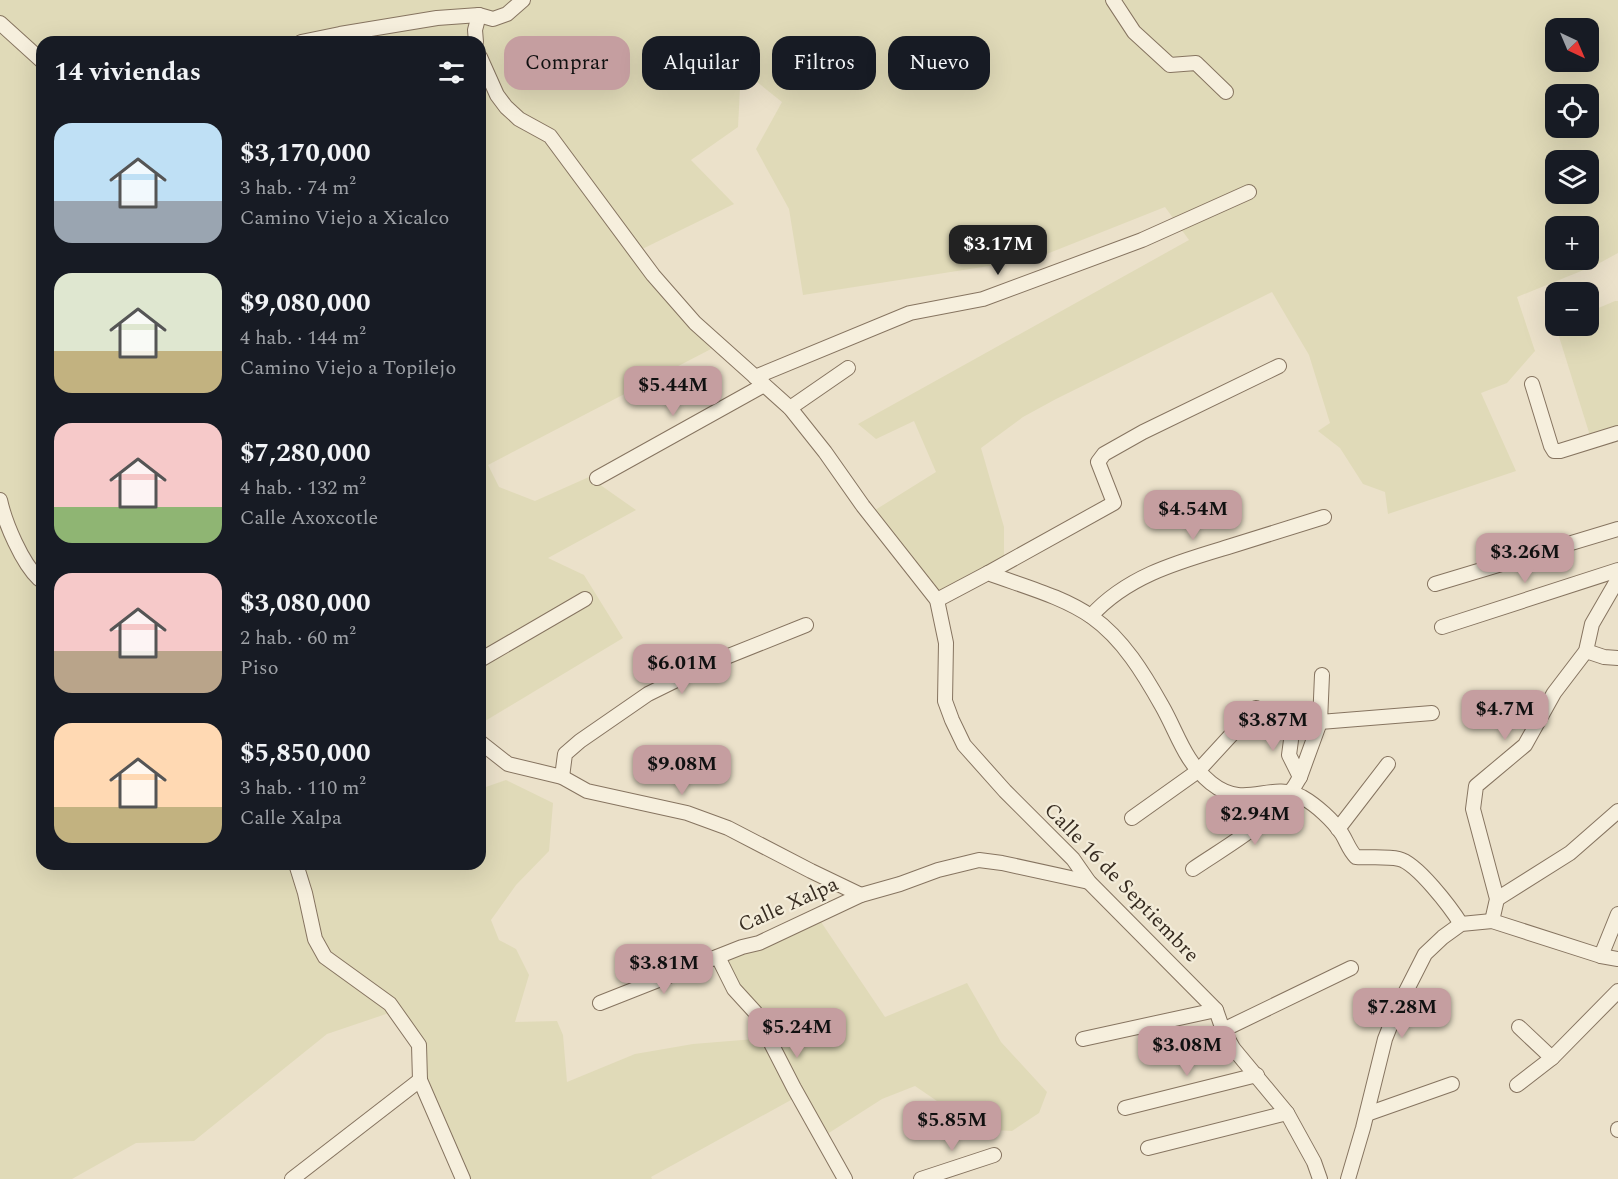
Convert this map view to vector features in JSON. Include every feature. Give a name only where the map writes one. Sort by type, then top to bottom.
[{"type":"street","points":[[335,36],[436,18],[479,15],[493,19],[507,14],[524,0]]},
{"type":"street","points":[[1113,0],[1134,32],[1170,65],[1196,63],[1226,92]]},
{"type":"street","points":[[476,36],[479,15]]},
{"type":"street","points":[[0,23],[36,56]]},
{"type":"street","points":[[486,70],[497,95],[506,107],[519,119],[550,136],[653,274],[695,323],[790,408],[937,600],[1114,503],[1098,462],[1104,454],[1143,432],[1279,366]]},
{"type":"street","points":[[597,478],[760,381],[910,313],[983,298],[1142,240],[1250,192]]},
{"type":"street","points":[[790,408],[848,368]]},
{"type":"street","points":[[1532,384],[1554,451],[1618,433]]},
{"type":"street","points":[[0,500],[10,529],[31,572],[36,576]]},
{"type":"street","points":[[1091,616],[1103,603],[1131,583],[1163,566],[1324,517]]},
{"type":"street","points":[[1435,584],[1618,529]]},
{"type":"street","points":[[1442,627],[1618,570]]},
{"type":"street","points":[[988,573],[1071,605],[1091,616],[1107,629],[1126,650],[1147,681],[1164,709],[1186,756],[1198,771],[1222,791],[1233,796],[1291,793],[1308,801],[1338,829],[1356,857],[1401,859],[1410,864],[1448,904],[1461,924]]},
{"type":"street","points":[[1492,921],[1497,898],[1473,810],[1476,786],[1525,745],[1554,693],[1586,651],[1592,624],[1618,579]]},
{"type":"street","points":[[486,657],[585,599]]},
{"type":"street","name":"Calle 16 de Septiembre","points":[[937,600],[946,643],[945,701],[964,745],[1005,791],[1073,859],[1089,882],[1216,1010],[1233,1048],[1287,1113],[1314,1162],[1320,1179]]},
{"type":"street","points":[[562,777],[565,754],[648,694],[711,663],[806,625]]},
{"type":"street","points":[[1586,651],[1604,657],[1618,658]]},
{"type":"street","points":[[1193,869],[1262,822],[1291,793],[1300,777],[1320,722],[1322,675]]},
{"type":"street","points":[[1132,818],[1198,771],[1256,708]]},
{"type":"street","points":[[1320,722],[1432,713]]},
{"type":"street","points":[[1294,718],[1289,755],[1300,777]]},
{"type":"street","points":[[486,747],[508,764],[562,777],[587,790],[687,813],[728,828],[861,895]]},
{"type":"street","points":[[1338,829],[1388,764]]},
{"type":"street","points":[[1497,898],[1570,853],[1618,810]]},
{"type":"street","name":"Calle Xalpa","points":[[600,1003],[759,943],[861,895],[938,870],[979,860],[1089,882]]},
{"type":"street","points":[[298,870],[315,939],[325,957],[390,1004],[419,1045],[420,1080],[463,1179]]},
{"type":"street","points":[[1601,956],[1618,914]]},
{"type":"street","points":[[1348,1179],[1385,1039],[1397,1009],[1425,954],[1443,937],[1461,924],[1492,921],[1601,956],[1618,958]]},
{"type":"street","points":[[718,957],[734,989],[755,1012],[845,1179]]},
{"type":"street","points":[[1223,1030],[1351,968]]},
{"type":"street","points":[[1517,1086],[1552,1058],[1618,991]]},
{"type":"street","points":[[1083,1039],[1216,1010]]},
{"type":"street","points":[[1519,1027],[1552,1058]]},
{"type":"street","points":[[1125,1108],[1257,1076]]},
{"type":"street","points":[[292,1179],[420,1080]]},
{"type":"street","points":[[1367,1114],[1452,1084]]},
{"type":"street","points":[[1148,1148],[1287,1113]]},
{"type":"street","points":[[921,1179],[994,1155]]},
{"type":"shaded area","points":[[0,0],[1618,0],[1618,253],[1599,263],[1599,216],[1545,216],[1545,270],[1584,270],[1554,282],[1545,282],[1545,286],[1517,297],[1535,351],[1507,383],[1481,393],[1516,471],[1388,514],[1385,492],[1363,484],[1340,448],[1318,431],[1330,423],[1309,355],[1272,292],[1056,399],[1023,417],[981,448],[1004,527],[1004,560],[929,602],[872,512],[936,472],[914,421],[876,439],[858,424],[1189,240],[1165,207],[1034,259],[803,295],[789,209],[756,149],[782,102],[760,84],[760,36],[642,36],[642,90],[740,90],[738,127],[691,160],[734,204],[630,255],[711,349],[488,465],[499,487],[535,501],[589,477],[636,510],[548,558],[584,575],[623,638],[486,720],[486,36],[36,36],[36,870],[486,870],[486,787],[506,780],[553,803],[549,851],[516,885],[491,920],[499,940],[516,949],[529,975],[515,1022],[557,1021],[563,1035],[567,1082],[635,1054],[693,1044],[768,1038],[713,959],[819,919],[885,1017],[967,983],[1001,1042],[1047,1092],[1039,1113],[1012,1131],[992,1130],[956,1114],[915,1086],[882,1099],[821,1138],[800,1095],[651,1177],[652,1179],[463,1179],[438,1126],[417,1042],[392,1012],[327,1034],[194,1141],[136,1143],[72,1179],[0,1179]]},
{"type":"shaded area","points":[[1618,301],[1618,433],[1592,442],[1559,336],[1599,336],[1599,308]]}]
